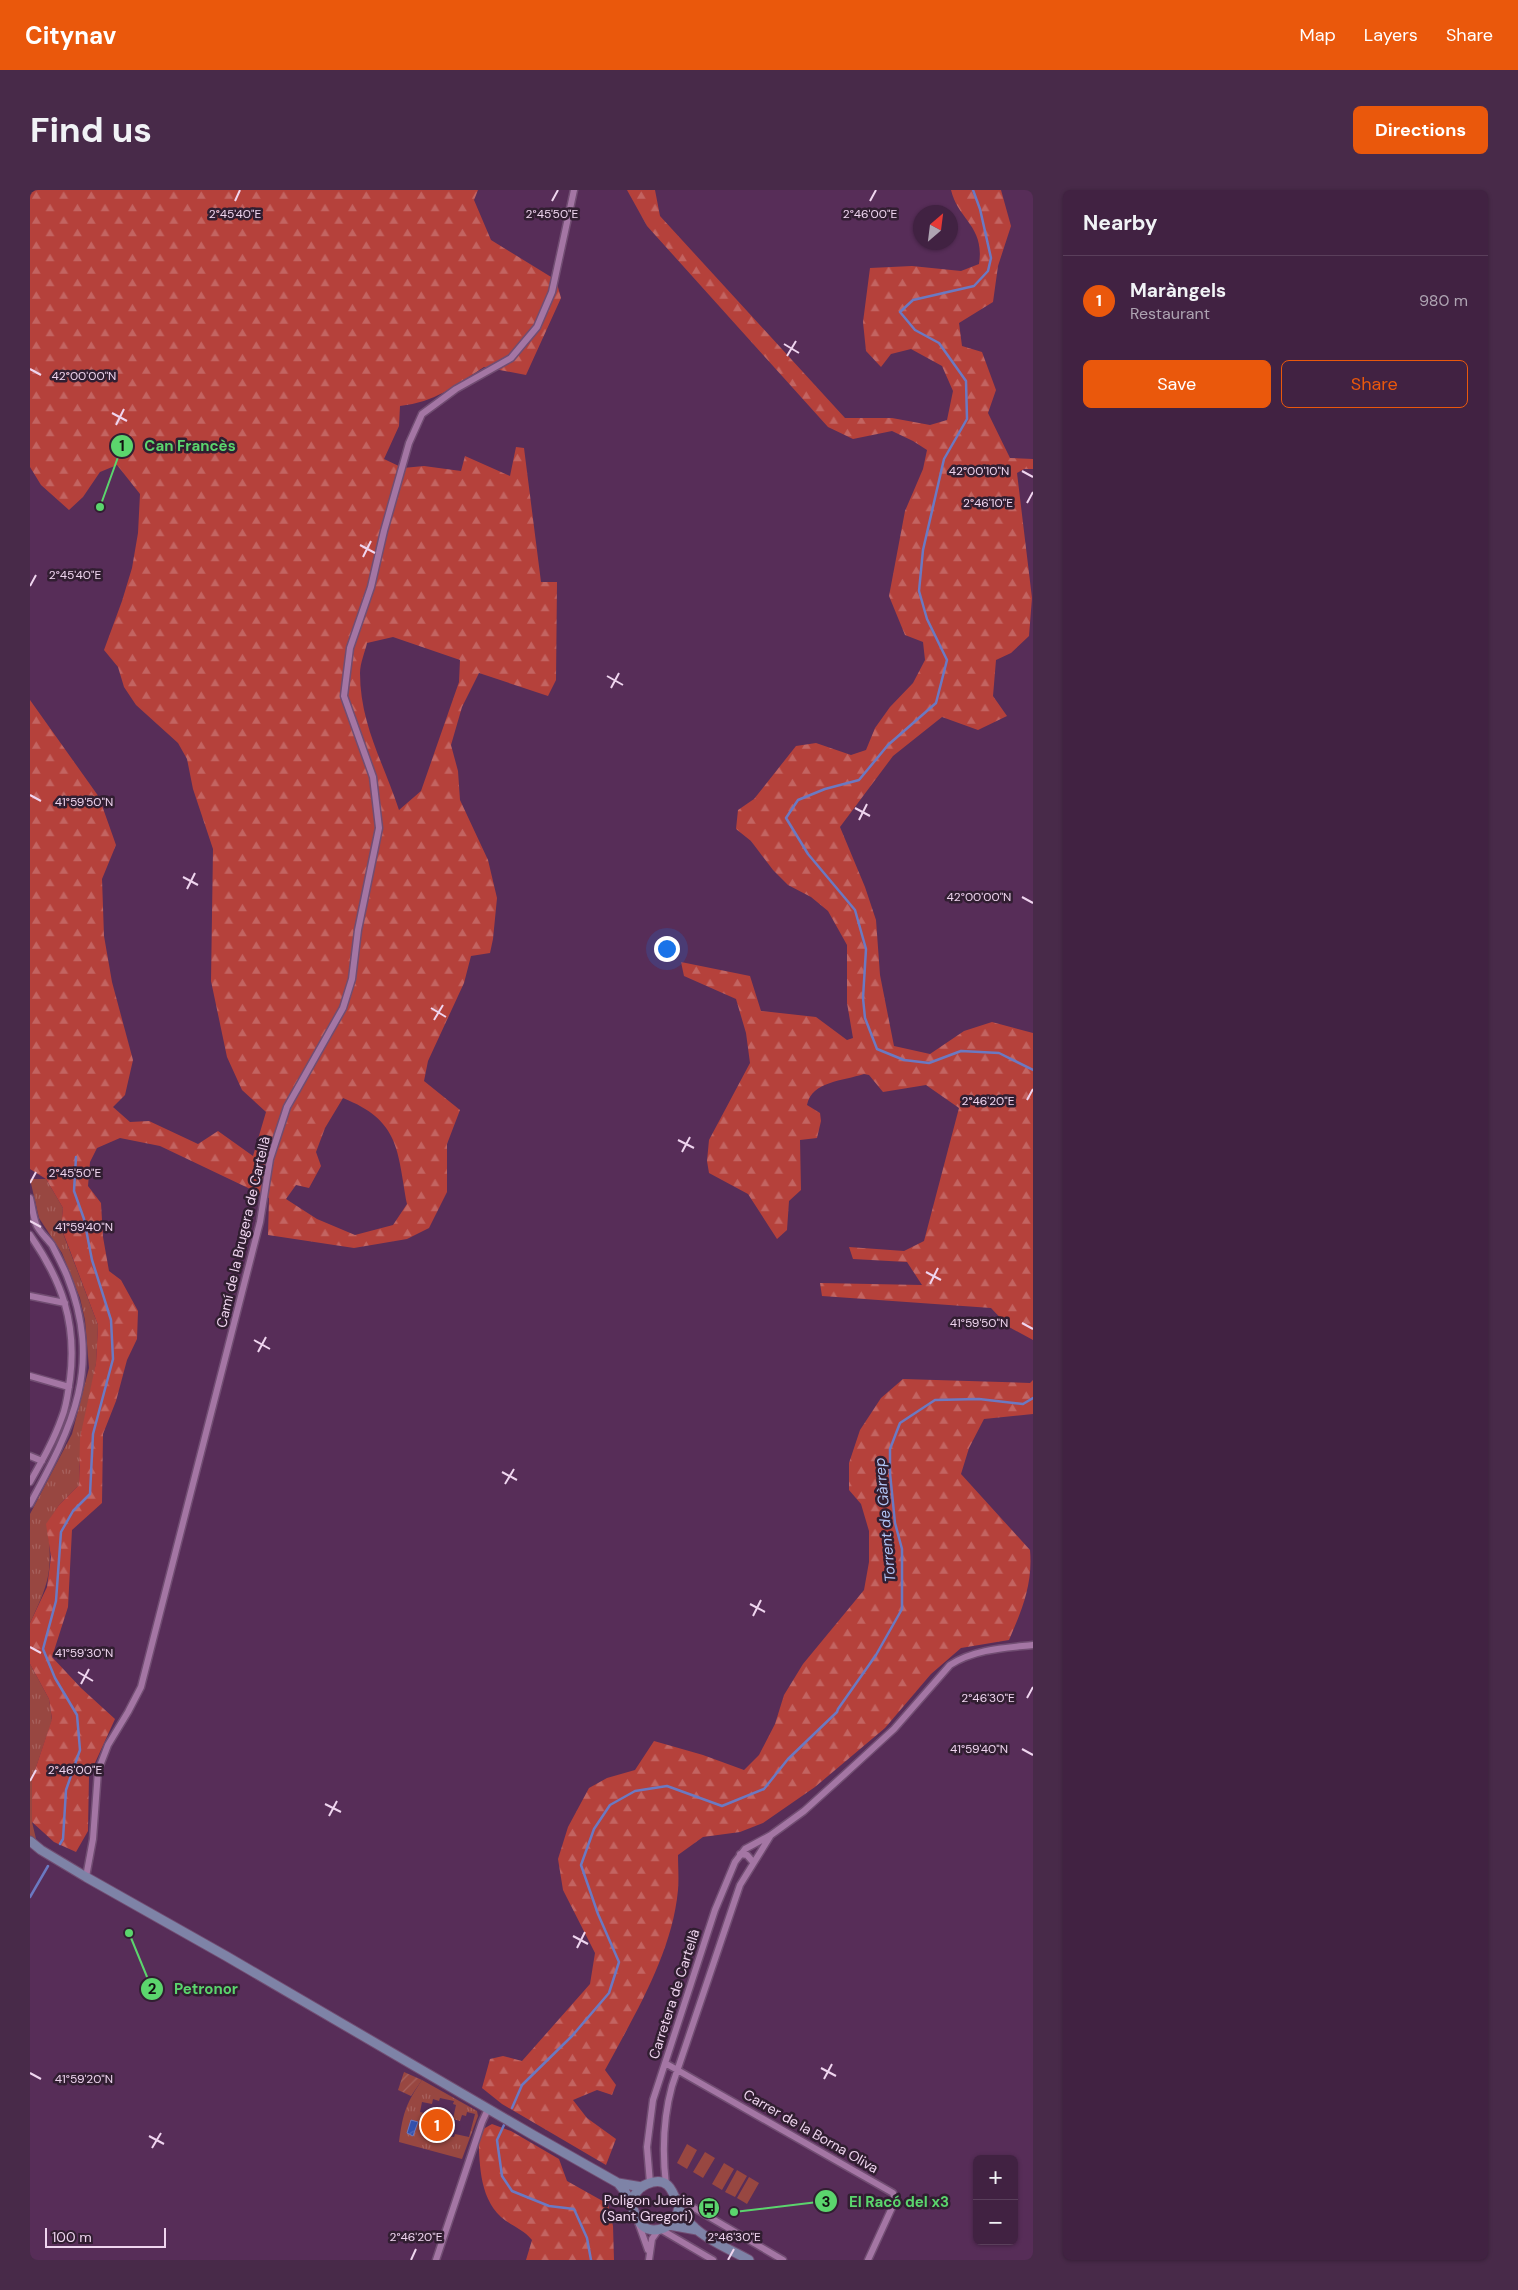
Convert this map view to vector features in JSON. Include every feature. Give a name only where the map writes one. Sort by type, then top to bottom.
[{"type":"main road","points":[[30,1841],[41,1850],[86,1877],[618,2183],[666,2185],[678,2202],[683,2216],[697,2230],[749,2260]]},
{"type":"main road","points":[[30,1848],[41,1850]]},
{"type":"main road","points":[[618,2183],[632,2205],[637,2220],[649,2229],[697,2230]]},
{"type":"main road","points":[[632,2205],[634,2195],[646,2185]]},
{"type":"main road","points":[[663,2228],[676,2217],[678,2202]]},
{"type":"street","name":"Camí de la Brugera de Cartellà","points":[[86,1877],[94,1839],[98,1771],[108,1745],[141,1688],[260,1222],[270,1159],[287,1107],[343,1008],[352,980],[358,930],[379,828],[373,777],[344,696],[350,648],[371,587],[384,531],[409,443],[422,414],[456,389],[511,358],[536,327],[552,292],[574,190]]},
{"type":"street","points":[[30,1200],[33,1224],[55,1252],[66,1275],[78,1308],[82,1341],[82,1375],[72,1420],[57,1454],[30,1504]]},
{"type":"street","points":[[30,1235],[58,1280],[71,1329],[72,1358],[69,1387],[63,1415],[30,1482]]},
{"type":"street","points":[[30,1296],[65,1303]]},
{"type":"street","points":[[30,1376],[69,1387]]},
{"type":"street","points":[[30,1456],[42,1461]]},
{"type":"street","name":"Carretera de Cartellà","points":[[646,2185],[647,2147],[653,2100],[720,1896],[740,1854],[755,1843],[771,1835],[804,1811],[894,1729],[950,1665],[976,1653],[1002,1648],[1033,1646]]},
{"type":"street","name":"Carretera de Cartellà","points":[[666,2185],[664,2134],[668,2103],[678,2069],[736,1895],[753,1862],[771,1835]]},
{"type":"street","points":[[740,1854],[747,1855],[753,1862]]},
{"type":"street","name":"Carrer de la Borna Oliva","points":[[665,2063],[893,2193],[895,2201],[868,2260]]},
{"type":"street","points":[[436,2260],[482,2122],[492,2111]]},
{"type":"street","points":[[678,2202],[782,2260]]},
{"type":"street","points":[[637,2220],[649,2260]]},
{"type":"street","points":[[648,2252],[652,2239],[663,2228],[713,2260]]},
{"type":"green space","points":[[30,190],[478,190],[474,200],[491,240],[556,280],[561,298],[526,375],[484,367],[454,387],[434,397],[400,406],[399,426],[384,459],[403,468],[424,466],[461,471],[465,456],[510,476],[516,447],[524,448],[541,582],[557,582],[556,680],[548,696],[479,673],[462,707],[451,745],[458,771],[460,800],[488,860],[497,898],[490,953],[471,956],[464,983],[428,1061],[424,1081],[460,1110],[447,1144],[447,1192],[429,1228],[407,1239],[354,1248],[268,1235],[269,1198],[160,1146],[120,1138],[97,1148],[90,1162],[88,1186],[101,1203],[103,1237],[109,1271],[121,1280],[138,1311],[137,1339],[127,1360],[116,1401],[103,1434],[102,1503],[72,1530],[68,1607],[52,1657],[81,1688],[115,1719],[89,1776],[88,1831],[76,1852],[54,1842],[32,1822],[32,1779],[52,1719],[49,1699],[30,1664],[30,1623],[47,1587],[51,1557],[46,1524],[59,1505],[79,1485],[80,1438],[96,1363],[98,1325],[61,1227],[63,1208],[46,1179],[30,1169],[30,700],[99,797],[116,845],[102,879],[104,936],[112,982],[133,1060],[125,1095],[113,1107],[130,1122],[149,1121],[198,1144],[218,1131],[253,1156],[266,1112],[242,1090],[227,1057],[211,981],[213,849],[193,789],[187,759],[178,743],[136,705],[124,687],[118,667],[104,650],[132,568],[138,533],[140,494],[117,465],[100,472],[83,497],[69,510],[41,485],[30,467]],"holes":[[[393,637],[460,660],[459,682],[421,791],[399,810],[368,727],[361,692],[360,673],[367,643]],[[343,1098],[362,1107],[386,1127],[393,1139],[397,1152],[407,1204],[393,1225],[355,1235],[317,1219],[286,1199],[296,1185],[309,1188],[321,1166],[316,1152],[325,1128]]]},
{"type":"green space","points":[[627,190],[655,190],[660,216],[845,418],[892,418],[930,425],[947,420],[953,391],[942,366],[911,349],[891,354],[881,367],[866,351],[863,322],[870,268],[912,266],[961,271],[979,264],[980,251],[975,232],[959,209],[951,190],[1001,190],[1011,226],[998,266],[993,302],[959,323],[962,346],[982,352],[996,390],[988,413],[1010,458],[1033,459],[1033,469],[1024,469],[1017,473],[1032,598],[1029,636],[1011,653],[996,660],[993,696],[1007,716],[978,730],[942,717],[893,756],[840,827],[865,887],[876,920],[880,975],[894,1046],[930,1054],[964,1031],[992,1022],[1033,1033],[1033,1340],[1009,1327],[991,1308],[822,1296],[820,1283],[922,1285],[907,1262],[853,1259],[849,1247],[904,1251],[924,1241],[959,1108],[926,1085],[883,1092],[869,1075],[864,1074],[830,1083],[815,1091],[807,1105],[820,1113],[821,1121],[817,1138],[800,1140],[801,1190],[789,1201],[787,1230],[777,1239],[748,1194],[709,1173],[707,1161],[709,1140],[750,1063],[746,1033],[736,999],[684,976],[681,962],[750,976],[761,1011],[816,1017],[847,1040],[853,1038],[847,1003],[847,945],[828,911],[811,897],[788,885],[773,870],[751,841],[736,829],[738,810],[754,799],[796,746],[816,743],[851,755],[866,750],[875,728],[890,707],[913,683],[925,660],[923,642],[905,635],[889,596],[905,511],[923,469],[927,450],[892,431],[853,439],[828,427],[647,226]]},
{"type":"green space","points":[[30,1179],[46,1179],[63,1208],[61,1228],[98,1325],[96,1363],[79,1467],[79,1485],[59,1505],[47,1524],[50,1564],[46,1585],[30,1623],[30,1514],[72,1434],[89,1368],[85,1320],[80,1298],[62,1253],[39,1218]]},
{"type":"green space","points":[[903,1379],[1030,1383],[1033,1380],[1033,1414],[984,1419],[969,1448],[961,1474],[1030,1550],[1028,1586],[1018,1618],[1009,1640],[961,1648],[931,1674],[885,1728],[815,1787],[763,1823],[740,1832],[703,1837],[678,1855],[678,1890],[668,1937],[640,2005],[605,2070],[616,2085],[612,2095],[597,2090],[573,2100],[587,2118],[616,2139],[606,2165],[502,2104],[482,2088],[490,2059],[503,2056],[522,2061],[590,1984],[595,1953],[563,1890],[558,1859],[568,1827],[589,1788],[607,1778],[635,1770],[654,1741],[703,1755],[744,1770],[759,1755],[775,1724],[784,1695],[803,1664],[864,1590],[869,1562],[869,1531],[861,1504],[849,1490],[849,1463],[860,1430],[881,1398]]},
{"type":"green space","points":[[30,1664],[49,1699],[52,1720],[32,1779],[32,1822],[37,1843],[30,1838]]},
{"type":"green space","points":[[404,2072],[422,2080],[411,2096],[398,2090]]},
{"type":"green space","points":[[422,2080],[477,2111],[478,2116],[462,2159],[399,2142],[408,2103]],"holes":[[[440,2098],[454,2101],[453,2104],[456,2105],[453,2119],[460,2121],[462,2115],[466,2116],[467,2112],[475,2114],[469,2137],[455,2134],[454,2137],[447,2136],[448,2119],[420,2112],[422,2102],[432,2104],[433,2099],[439,2101]]]},
{"type":"green space","points":[[492,2124],[511,2131],[559,2159],[567,2181],[608,2204],[613,2226],[614,2260],[526,2260],[532,2240],[501,2217],[493,2208],[484,2188],[480,2166],[478,2132]]},
{"type":"green space","points":[[687,2144],[697,2150],[687,2169],[677,2163]]},
{"type":"green space","points":[[705,2152],[715,2158],[703,2178],[693,2172]]},
{"type":"green space","points":[[724,2163],[734,2169],[722,2190],[712,2184]]},
{"type":"green space","points":[[737,2170],[747,2176],[735,2197],[725,2192]]},
{"type":"green space","points":[[749,2177],[759,2183],[747,2204],[737,2198]]},
{"type":"water","points":[[411,2120],[418,2122],[413,2136],[407,2133]]},
{"type":"waterway","name":"Torrent de Gàrrep","points":[[973,190],[980,209],[991,258],[988,271],[974,286],[913,300],[900,312],[915,330],[939,343],[966,381],[967,419],[944,459],[923,550],[919,591],[927,619],[947,660],[936,703],[888,745],[859,780],[825,789],[798,800],[786,818],[808,854],[855,910],[866,949],[863,998],[865,1018],[877,1049],[904,1060],[929,1063],[961,1051],[999,1053],[1033,1070]]},
{"type":"waterway","points":[[60,1844],[63,1839],[66,1790],[80,1750],[77,1715],[55,1678],[43,1649],[56,1601],[61,1532],[73,1511],[90,1494],[93,1434],[113,1359],[111,1320],[92,1260],[84,1219],[74,1191],[76,1157]]},
{"type":"waterway","name":"Torrent de Gàrrep","points":[[512,2108],[522,2085],[572,2036],[609,1993],[619,1962],[598,1914],[581,1865],[594,1829],[610,1805],[635,1791],[667,1786],[722,1806],[764,1789],[788,1759],[837,1712],[876,1655],[902,1609],[902,1549],[895,1523],[890,1473],[890,1449],[900,1423],[935,1400],[979,1399],[1023,1404],[1033,1398]]},
{"type":"waterway","points":[[30,1897],[48,1866]]},
{"type":"waterway","name":"Torrent de Gàrrep","points":[[504,2125],[497,2140],[502,2176],[512,2191],[549,2206],[574,2209],[587,2238],[591,2260]]},
{"type":"place","name":"Can Francès","points":[[100,507]]},
{"type":"place","name":"Petronor","points":[[129,1933]]},
{"type":"place","name":"Maràngels","points":[[437,2125]]},
{"type":"place","name":"Poligon Jueria (Sant Gregori)","points":[[709,2208]]},
{"type":"place","name":"El Racó del x3","points":[[734,2212]]}]
